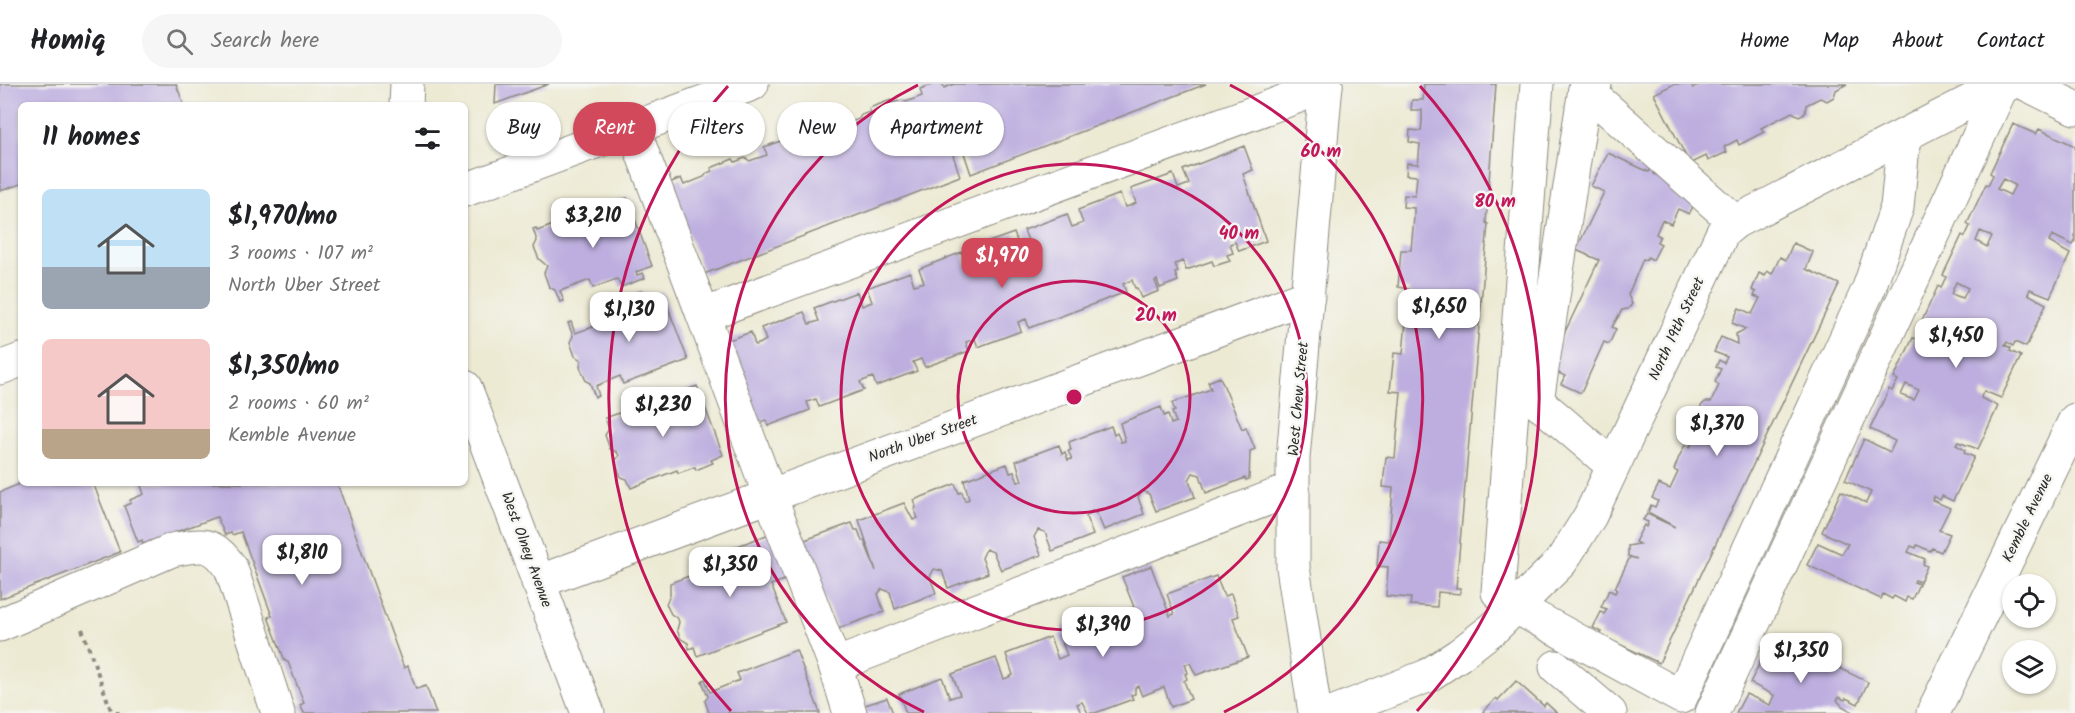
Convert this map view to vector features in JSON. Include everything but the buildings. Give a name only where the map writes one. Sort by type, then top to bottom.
[{"type":"street","points":[[406,102],[407,84]]},
{"type":"street","points":[[656,119],[752,84]]},
{"type":"street","points":[[1537,84],[1498,592],[1516,607],[1681,697],[1869,288],[1897,207],[1904,136]]},
{"type":"street","points":[[1712,713],[2010,84],[2075,108]]},
{"type":"street","name":"North 19th Street","points":[[1332,713],[1426,676],[1459,655],[1495,627],[1561,562],[1590,516],[1723,232],[1735,222],[2010,84]]},
{"type":"street","points":[[703,315],[1326,85]]},
{"type":"street","name":"West Chew Street","points":[[1315,713],[1293,567],[1293,458],[1326,85]]},
{"type":"street","points":[[1590,86],[1735,222]]},
{"type":"street","points":[[1590,86],[1537,401],[1613,466]]},
{"type":"street","points":[[468,189],[573,150]]},
{"type":"street","points":[[643,156],[835,665],[850,713]]},
{"type":"street","name":"North Uber Street","points":[[538,582],[1308,296]]},
{"type":"street","points":[[0,368],[18,361]]},
{"type":"street","name":"West Olney Avenue","points":[[468,395],[588,713]]},
{"type":"street","name":"Kemble Avenue","points":[[1933,713],[2075,420]]},
{"type":"street","points":[[835,665],[1293,489]]},
{"type":"street","points":[[0,625],[172,550],[194,546],[208,547],[221,553],[231,568],[278,713]]},
{"type":"street","points":[[1556,667],[1610,713]]},
{"type":"path","points":[[70,596],[114,713],[122,713]]}]
